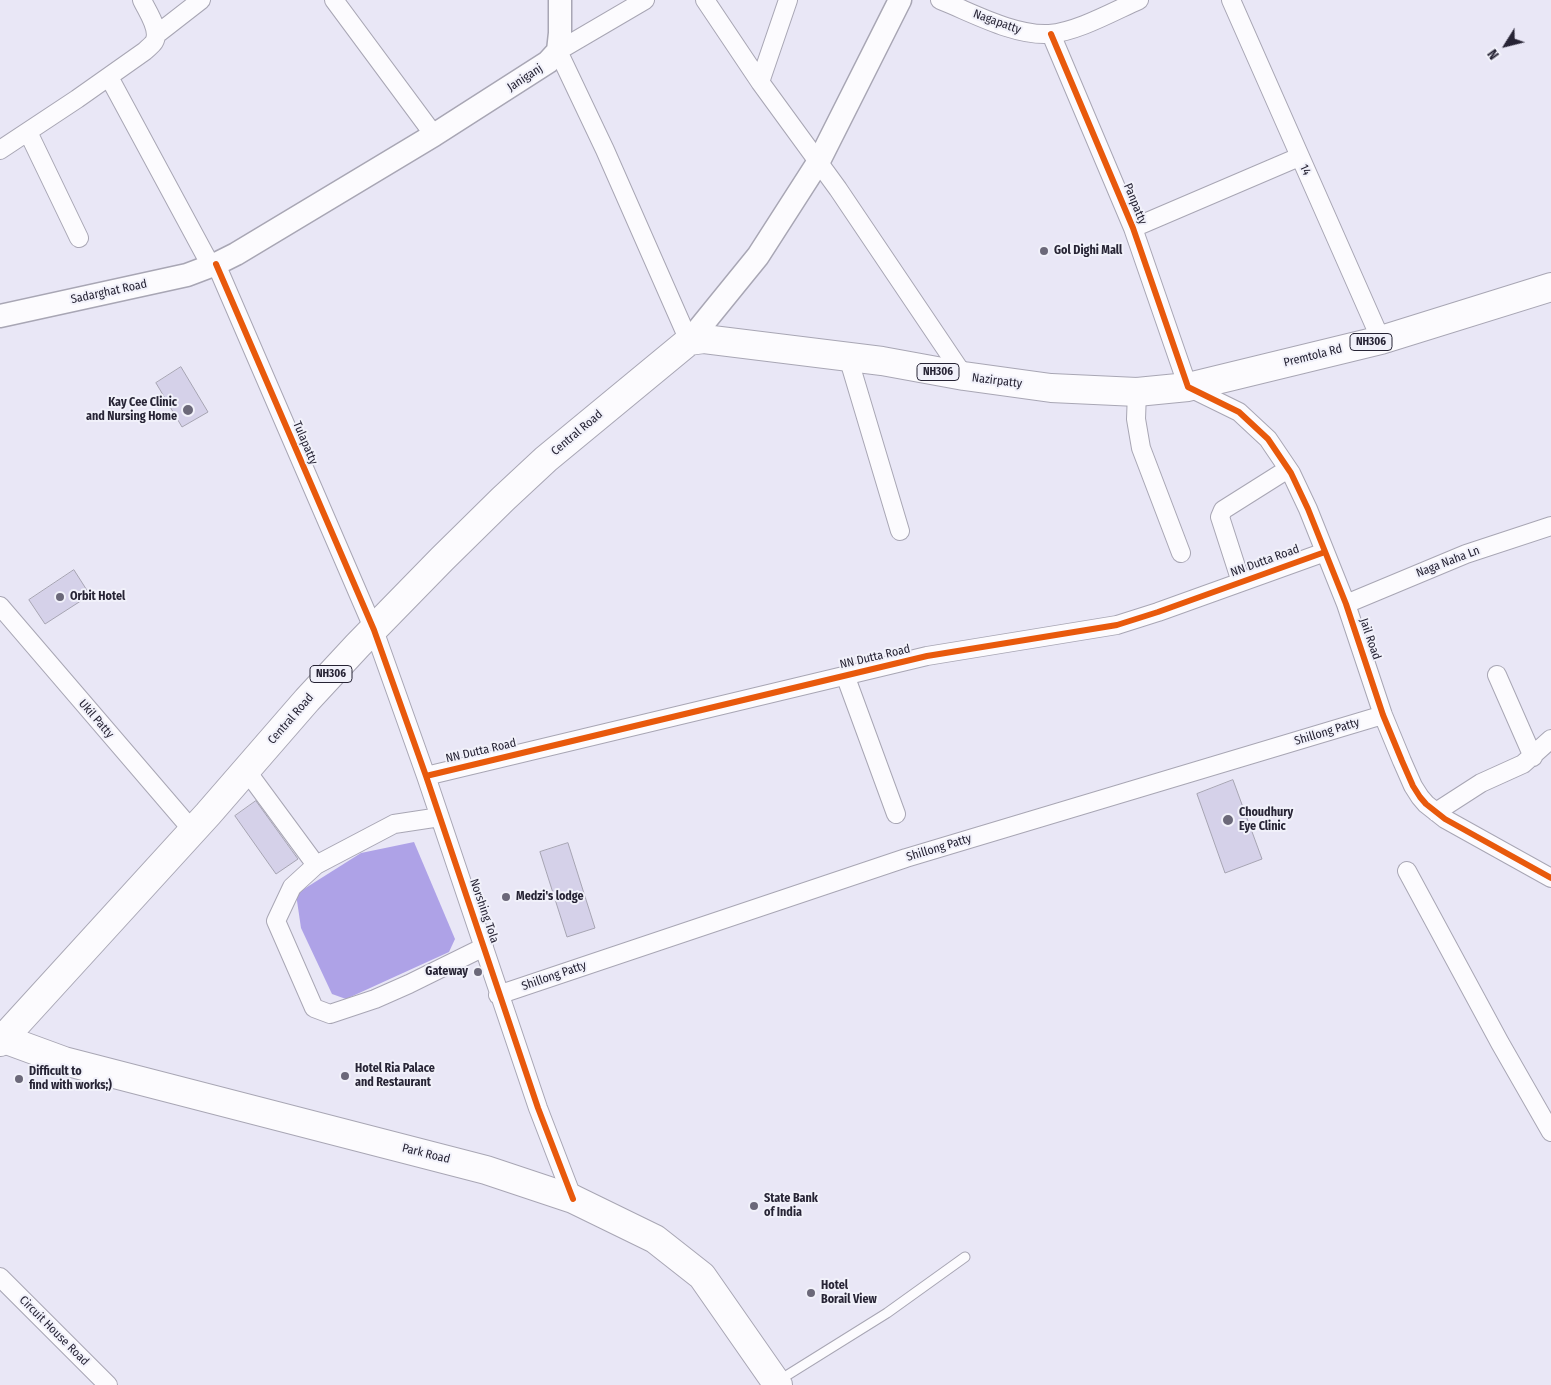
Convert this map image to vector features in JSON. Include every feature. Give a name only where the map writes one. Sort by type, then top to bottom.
[{"type":"main road","name":"Premtola Rd","points":[[1188,387],[1381,340],[1551,287]]},
{"type":"main road","name":"Nazirpatty","points":[[689,340],[704,339],[882,361],[964,376],[1051,388],[1137,392],[1188,387]]},
{"type":"main road","name":"Central Road","points":[[2,1041],[193,831],[358,645],[442,559],[503,499],[611,404],[689,340]]},
{"type":"main road","name":"Park Road","points":[[2,1041],[64,1061],[486,1170],[573,1199],[655,1239],[702,1276],[777,1384]]},
{"type":"street","points":[[0,150],[109,77],[145,51],[155,41],[156,35],[153,22],[142,0]]},
{"type":"street","points":[[156,35],[200,0]]},
{"type":"street","points":[[334,0],[434,135]]},
{"type":"street","points":[[560,0],[558,51],[605,150],[689,340],[758,256],[819,161],[900,0]]},
{"type":"street","points":[[558,51],[645,0]]},
{"type":"street","points":[[705,0],[760,82],[819,161],[964,376]]},
{"type":"street","points":[[760,82],[788,0]]},
{"type":"street","name":"Nagapatty","points":[[940,0],[1010,28],[1034,34],[1051,34],[1076,27],[1139,0]]},
{"type":"street","name":"14","points":[[1231,0],[1381,340]]},
{"type":"street","name":"Panpatty","points":[[1051,34],[1133,228],[1188,387]]},
{"type":"street","name":"Janiganj","points":[[214,265],[236,254],[434,135],[538,70],[558,51]]},
{"type":"street","name":"Tulapatty","points":[[109,77],[214,265],[374,630]]},
{"type":"street","points":[[28,132],[79,238]]},
{"type":"street","points":[[1133,228],[1300,156]]},
{"type":"street","name":"Sadarghat Road","points":[[1,311],[187,275],[214,265]]},
{"type":"street","points":[[848,357],[900,531]]},
{"type":"street","name":"Jail Road","points":[[1188,387],[1239,412],[1268,439],[1288,469],[1308,509],[1346,604],[1383,715],[1413,786],[1426,804],[1466,831],[1551,878]]},
{"type":"street","points":[[1137,392],[1136,419],[1141,448],[1181,553]]},
{"type":"street","points":[[1242,582],[1220,517],[1223,510],[1288,469]]},
{"type":"street","name":"Naga Naha Ln","points":[[1346,604],[1466,554],[1551,526]]},
{"type":"street","name":"NN Dutta Road","points":[[426,776],[927,656],[979,646],[1117,626],[1325,552]]},
{"type":"street","name":"Ukil Patty","points":[[0,606],[193,831]]},
{"type":"street","name":"Norshing Tola","points":[[374,630],[440,817],[484,947],[498,995],[573,1199]]},
{"type":"street","points":[[845,675],[896,814]]},
{"type":"street","points":[[1497,675],[1533,757]]},
{"type":"street","name":"Shillong Patty","points":[[498,995],[906,858],[1383,715]]},
{"type":"street","points":[[1436,812],[1481,784],[1523,764],[1551,739]]},
{"type":"street","points":[[246,770],[316,866]]},
{"type":"street","points":[[440,817],[394,824],[316,866],[292,887],[276,921],[314,1008],[330,1014],[375,999],[484,947]]},
{"type":"street","points":[[1407,871],[1500,1043],[1551,1132]]},
{"type":"street","name":"Circuit House Road","points":[[0,1277],[108,1385]]},
{"type":"lane","points":[[777,1384],[887,1313],[965,1257]]},
{"type":"shaded area","points":[[414,842],[455,939],[449,952],[346,999],[332,994],[301,928],[296,894],[361,853]]},
{"type":"building","points":[[181,367],[208,412],[182,427],[156,383]]},
{"type":"building","name":"Orbit Hotel","points":[[74,570],[90,595],[45,624],[29,600]]},
{"type":"building","points":[[1233,780],[1262,859],[1225,873],[1197,794]]},
{"type":"building","points":[[256,801],[298,859],[276,874],[235,816]]},
{"type":"building","points":[[568,843],[595,928],[567,937],[540,852]]},
{"type":"cycle path","points":[[1051,34],[1133,228],[1188,387],[1239,412],[1268,439],[1291,473],[1308,509],[1346,604],[1383,715],[1413,786],[1426,804],[1445,819],[1551,878]]},
{"type":"cycle path","points":[[216,264],[374,630],[426,776],[538,1108],[573,1199]]},
{"type":"cycle path","points":[[426,776],[927,656],[1117,625],[1325,552]]},
{"type":"place","name":"Gol Dighi Mall","points":[[1044,251]]},
{"type":"place","name":"Kay Cee Clinic and Nursing Home","points":[[188,410]]},
{"type":"place","name":"Orbit Hotel","points":[[60,597]]},
{"type":"place","name":"Choudhury Eye Clinic","points":[[1228,820]]},
{"type":"place","name":"Medzi's lodge","points":[[506,897]]},
{"type":"place","name":"Gateway","points":[[478,972]]},
{"type":"place","name":"Hotel Ria Palace and Restaurant","points":[[345,1076]]},
{"type":"place","name":"Difficult to find with works;)","points":[[19,1079]]},
{"type":"place","name":"State Bank of India","points":[[754,1206]]},
{"type":"place","name":"Hotel Borail View","points":[[811,1293]]}]
